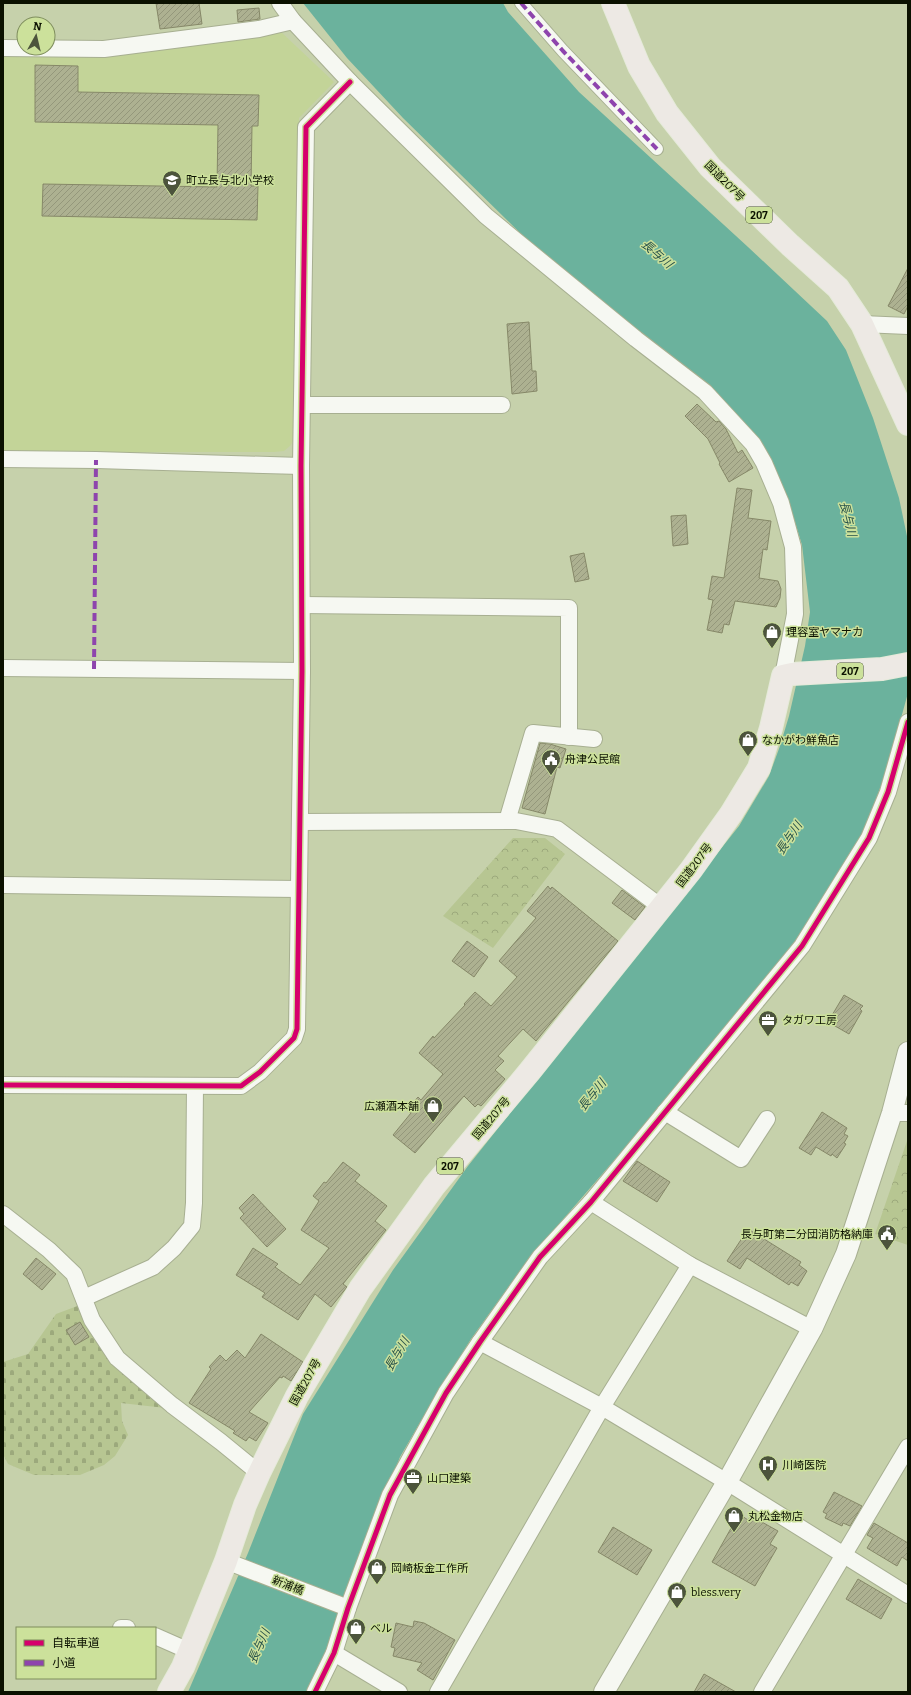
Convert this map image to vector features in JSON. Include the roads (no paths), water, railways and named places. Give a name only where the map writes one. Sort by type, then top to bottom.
[{"type":"highway","name":"国道207号","points":[[613,3],[639,66],[667,113],[710,167],[790,245],[838,288],[862,324],[907,418],[908,424]]},
{"type":"highway","name":"207","points":[[787,675],[882,669],[908,664]]},
{"type":"highway","name":"国道207号","points":[[169,1692],[230,1563],[245,1505],[259,1473],[297,1396],[360,1289],[434,1186],[535,1065],[691,870],[727,820],[759,768],[787,675]]},
{"type":"street","points":[[280,3],[292,21],[350,82],[486,216],[636,339],[705,392],[753,444],[764,463],[781,503],[793,547],[795,614],[787,675]]},
{"type":"street","points":[[521,3],[563,51],[657,149]]},
{"type":"street","points":[[3,48],[104,49],[259,29],[292,21]]},
{"type":"street","points":[[3,1085],[241,1086],[260,1072],[294,1038],[296,1029],[302,671],[301,466],[306,127],[350,82]]},
{"type":"street","points":[[862,324],[908,326]]},
{"type":"street","points":[[302,405],[502,405]]},
{"type":"street","points":[[3,459],[301,466]]},
{"type":"street","points":[[302,605],[569,608],[569,737]]},
{"type":"street","points":[[3,668],[302,671]]},
{"type":"street","points":[[315,1692],[334,1653],[345,1607],[390,1495],[446,1393],[540,1257],[591,1202],[802,946],[869,838],[888,792],[908,722]]},
{"type":"street","points":[[507,821],[533,733],[594,739]]},
{"type":"street","points":[[300,822],[516,821],[557,829],[661,907]]},
{"type":"street","points":[[3,885],[299,889]]},
{"type":"street","points":[[604,1692],[727,1482],[812,1329],[846,1254],[900,1113],[908,1052]]},
{"type":"street","points":[[84,1298],[153,1267],[174,1248],[192,1226],[194,1204],[195,1086]]},
{"type":"street","points":[[665,1112],[741,1159],[767,1119]]},
{"type":"street","points":[[591,1202],[690,1264],[812,1329]]},
{"type":"street","points":[[3,1214],[49,1250],[74,1274],[92,1320],[117,1358],[172,1406],[221,1442],[259,1473]]},
{"type":"street","points":[[438,1692],[602,1407],[690,1264]]},
{"type":"street","points":[[480,1342],[602,1407],[727,1482],[908,1595]]},
{"type":"street","points":[[762,1692],[908,1447]]},
{"type":"street","name":"新浦橋","points":[[230,1563],[345,1607]]},
{"type":"street","points":[[156,1636],[189,1651]]},
{"type":"street","points":[[334,1653],[399,1692]]},
{"type":"water","name":"長与川","points":[[303,3],[503,3],[508,12],[579,92],[827,321],[846,350],[873,418],[899,498],[908,541],[908,693],[886,772],[862,837],[793,944],[700,1061],[527,1261],[471,1339],[436,1395],[400,1457],[346,1592],[325,1657],[308,1692],[188,1692],[248,1553],[303,1414],[393,1270],[468,1166],[739,826],[769,776],[789,716],[805,646],[810,612],[802,545],[788,499],[760,442],[734,411],[568,280],[403,118],[347,58]]},
{"type":"place","name":"町立長与北小学校","points":[[172,197]]},
{"type":"place","name":"理容室ヤマナカ","points":[[772,649]]},
{"type":"place","name":"なかがわ鮮魚店","points":[[748,757]]},
{"type":"place","name":"舟津公民館","points":[[551,776]]},
{"type":"place","name":"タガワ工房","points":[[768,1037]]},
{"type":"place","name":"広瀬酒本舗","points":[[433,1123]]},
{"type":"place","name":"長与町第二分団消防格納庫","points":[[887,1251]]},
{"type":"place","name":"川崎医院","points":[[768,1482]]},
{"type":"place","name":"山口建築","points":[[413,1495]]},
{"type":"place","name":"丸松金物店","points":[[734,1533]]},
{"type":"place","name":"岡崎板金工作所","points":[[377,1585]]},
{"type":"place","name":"bless.very","points":[[677,1609]]},
{"type":"place","name":"ベル","points":[[356,1645]]}]
